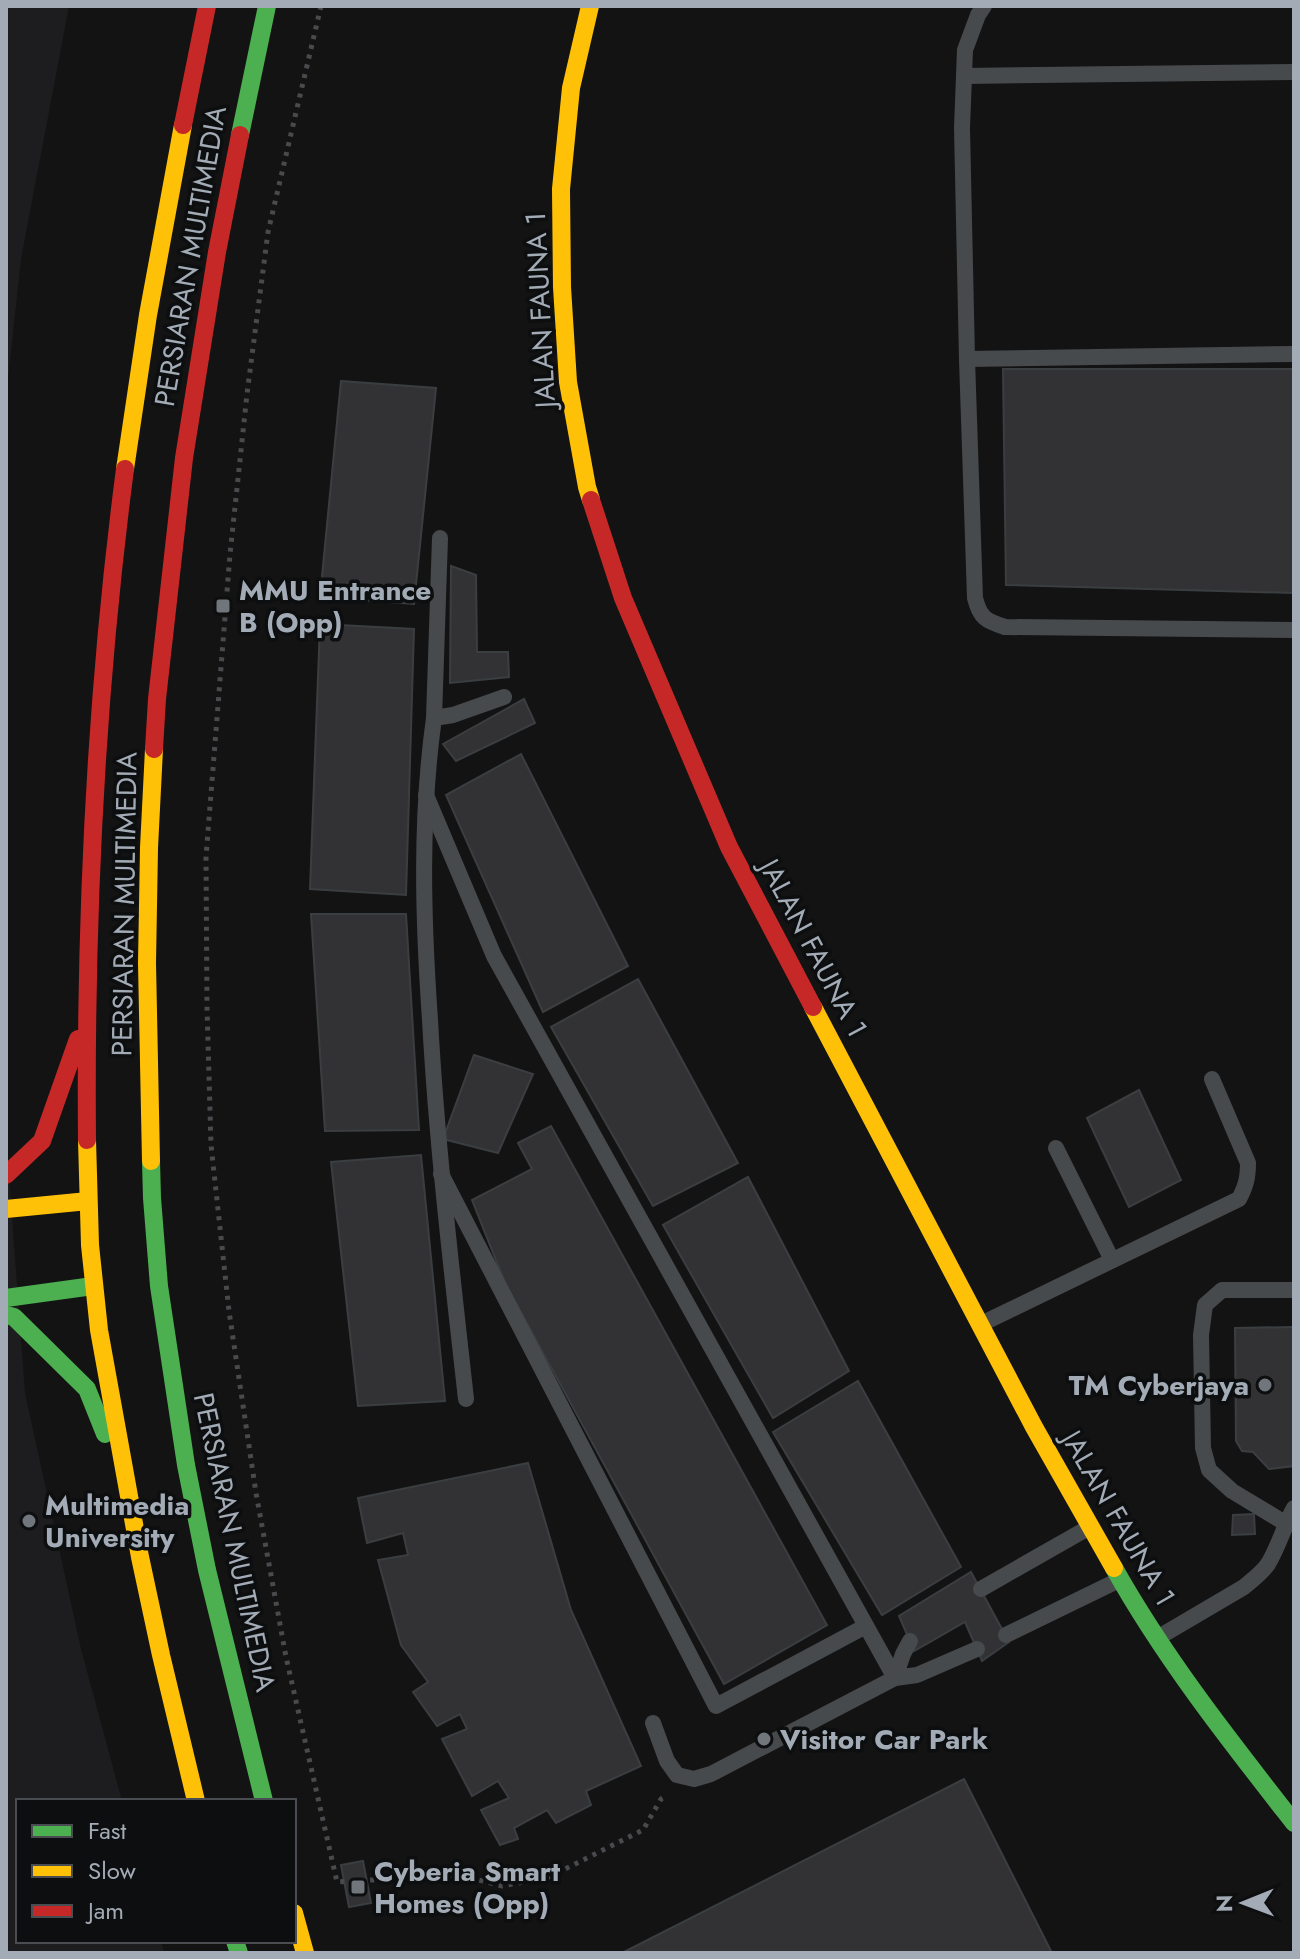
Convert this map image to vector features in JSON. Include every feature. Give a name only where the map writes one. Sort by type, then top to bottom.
[{"type":"main road","name":"PERSIARAN MULTIMEDIA","points":[[195,1799],[134,1527],[93,1286],[88,1201],[89,1008],[92,851],[101,695],[117,541],[132,418],[154,280],[207,6]]},
{"type":"main road","name":"PERSIARAN MULTIMEDIA","points":[[263,1799],[201,1540],[186,1465],[159,1286],[152,1198],[147,963],[157,699],[184,458],[217,252],[267,6]]},
{"type":"main road","name":"JALAN FAUNA 1","points":[[590,6],[571,88],[561,189],[562,287],[568,382],[587,487],[623,598],[729,847],[1034,1427],[1133,1602],[1238,1752],[1294,1823]]},
{"type":"main road","points":[[6,1175],[42,1141],[89,1008]]},
{"type":"main road","points":[[6,1209],[88,1201]]},
{"type":"main road","points":[[6,1298],[93,1286]]},
{"type":"main road","points":[[6,1315],[14,1317],[87,1389],[110,1447],[134,1527]]},
{"type":"main road","points":[[296,1920],[305,1953]]},
{"type":"lane","points":[[984,6],[965,50],[962,128],[967,359],[978,612],[990,622],[1005,627],[1294,630]]},
{"type":"lane","points":[[964,76],[1294,72]]},
{"type":"lane","points":[[967,359],[1294,354]]},
{"type":"lane","points":[[440,538],[434,718],[424,852],[426,959],[441,1174],[466,1399]]},
{"type":"lane","points":[[434,718],[453,715],[504,697]]},
{"type":"lane","points":[[426,795],[494,956],[895,1678]]},
{"type":"lane","points":[[980,1324],[1239,1199],[1248,1176],[1248,1163],[1212,1079]]},
{"type":"lane","points":[[1056,1148],[1112,1260]]},
{"type":"lane","points":[[441,1174],[716,1706],[866,1626]]},
{"type":"lane","points":[[1157,1638],[1244,1587],[1255,1577],[1268,1564],[1290,1516],[1232,1491],[1209,1470],[1203,1448],[1201,1335],[1205,1305],[1222,1290],[1294,1290]]},
{"type":"lane","points":[[981,1589],[1090,1527]]},
{"type":"lane","points":[[1006,1635],[1121,1579]]},
{"type":"lane","points":[[895,1678],[910,1641]]},
{"type":"lane","points":[[653,1723],[667,1761],[677,1775],[694,1779],[711,1774],[895,1678],[917,1675],[977,1649]]},
{"type":"path","points":[[321,6],[268,232],[230,554],[206,857],[211,1145],[229,1311],[256,1493],[286,1657],[337,1882],[460,1875],[502,1886],[547,1878],[643,1830],[661,1799],[673,1793]]},
{"type":"shaded area","points":[[6,6],[69,6],[21,259],[6,398]]},
{"type":"shaded area","name":"Multimedia University","points":[[6,1136],[25,1393],[81,1649],[121,1799],[16,1799],[16,1943],[162,1943],[164,1953],[6,1953]]},
{"type":"building","points":[[1003,369],[1294,369],[1294,593],[1006,585]]},
{"type":"building","points":[[341,381],[436,388],[414,604],[320,597]]},
{"type":"building","points":[[451,566],[476,575],[477,652],[508,652],[509,677],[450,683]]},
{"type":"building","points":[[320,624],[414,629],[406,895],[310,889]]},
{"type":"building","points":[[524,699],[535,723],[456,761],[443,744]]},
{"type":"building","points":[[521,754],[628,966],[543,1012],[446,795]]},
{"type":"building","points":[[311,914],[406,914],[419,1130],[325,1131]]},
{"type":"building","points":[[638,979],[738,1163],[653,1206],[551,1027]]},
{"type":"building","points":[[474,1055],[533,1074],[498,1153],[443,1139]]},
{"type":"building","points":[[1139,1090],[1181,1180],[1129,1207],[1087,1118]]},
{"type":"building","points":[[551,1126],[827,1625],[724,1684],[505,1283],[472,1200],[532,1169],[518,1143]]},
{"type":"building","points":[[421,1155],[445,1401],[358,1406],[331,1162]]},
{"type":"building","points":[[748,1177],[849,1371],[773,1418],[663,1225]]},
{"type":"building","name":"TM Cyberjaya","points":[[1294,1327],[1294,1466],[1269,1469],[1253,1452],[1242,1451],[1236,1441],[1235,1328]]},
{"type":"building","points":[[858,1381],[961,1567],[882,1615],[773,1432]]},
{"type":"building","points":[[528,1463],[571,1610],[641,1766],[586,1791],[591,1805],[556,1823],[547,1810],[514,1828],[518,1839],[500,1845],[481,1810],[509,1798],[498,1781],[472,1796],[442,1739],[467,1729],[460,1714],[437,1726],[413,1692],[428,1682],[401,1645],[378,1560],[408,1555],[403,1533],[367,1543],[358,1498]]},
{"type":"building","points":[[1254,1514],[1255,1534],[1232,1535],[1233,1515]]},
{"type":"building","points":[[971,1572],[1009,1642],[982,1661],[965,1622],[914,1651],[899,1616]]},
{"type":"building","points":[[964,1779],[1052,1953],[622,1953]]},
{"type":"building","points":[[363,1861],[371,1903],[349,1907],[341,1865]]},
{"type":"traffic: fast","points":[[240,135],[267,6]]},
{"type":"traffic: fast","points":[[151,1161],[159,1286],[186,1465],[207,1570],[264,1799]]},
{"type":"traffic: fast","points":[[6,1298],[93,1286]]},
{"type":"traffic: fast","points":[[6,1315],[14,1317],[87,1389],[105,1434]]},
{"type":"traffic: fast","points":[[1114,1568],[1176,1667],[1294,1823]]},
{"type":"traffic: fast","points":[[236,1943],[239,1953]]},
{"type":"traffic: slow","points":[[590,6],[571,88],[561,189],[562,287],[568,382],[591,500]]},
{"type":"traffic: slow","points":[[125,469],[148,315],[183,125]]},
{"type":"traffic: slow","points":[[151,1161],[147,963],[154,749]]},
{"type":"traffic: slow","points":[[813,1007],[1034,1427],[1114,1568]]},
{"type":"traffic: slow","points":[[87,1140],[90,1245],[99,1330],[140,1557],[196,1799]]},
{"type":"traffic: slow","points":[[6,1209],[88,1201]]},
{"type":"traffic: slow","points":[[296,1920],[305,1953]]},
{"type":"traffic: jam","points":[[183,125],[207,6]]},
{"type":"traffic: jam","points":[[154,749],[184,458],[217,252],[240,135]]},
{"type":"traffic: jam","points":[[87,1140],[88,972],[94,804],[107,636],[125,469]]},
{"type":"traffic: jam","points":[[591,500],[623,598],[729,847],[813,1007]]},
{"type":"traffic: jam","points":[[6,1175],[42,1141],[78,1039]]},
{"type":"place","name":"MMU Entrance B (Opp)","points":[[223,606]]},
{"type":"place","name":"TM Cyberjaya","points":[[1265,1385]]},
{"type":"place","name":"Multimedia University","points":[[29,1521]]},
{"type":"place","name":"Visitor Car Park","points":[[764,1739]]},
{"type":"place","name":"Cyberia Smart Homes (Opp)","points":[[358,1887]]}]
